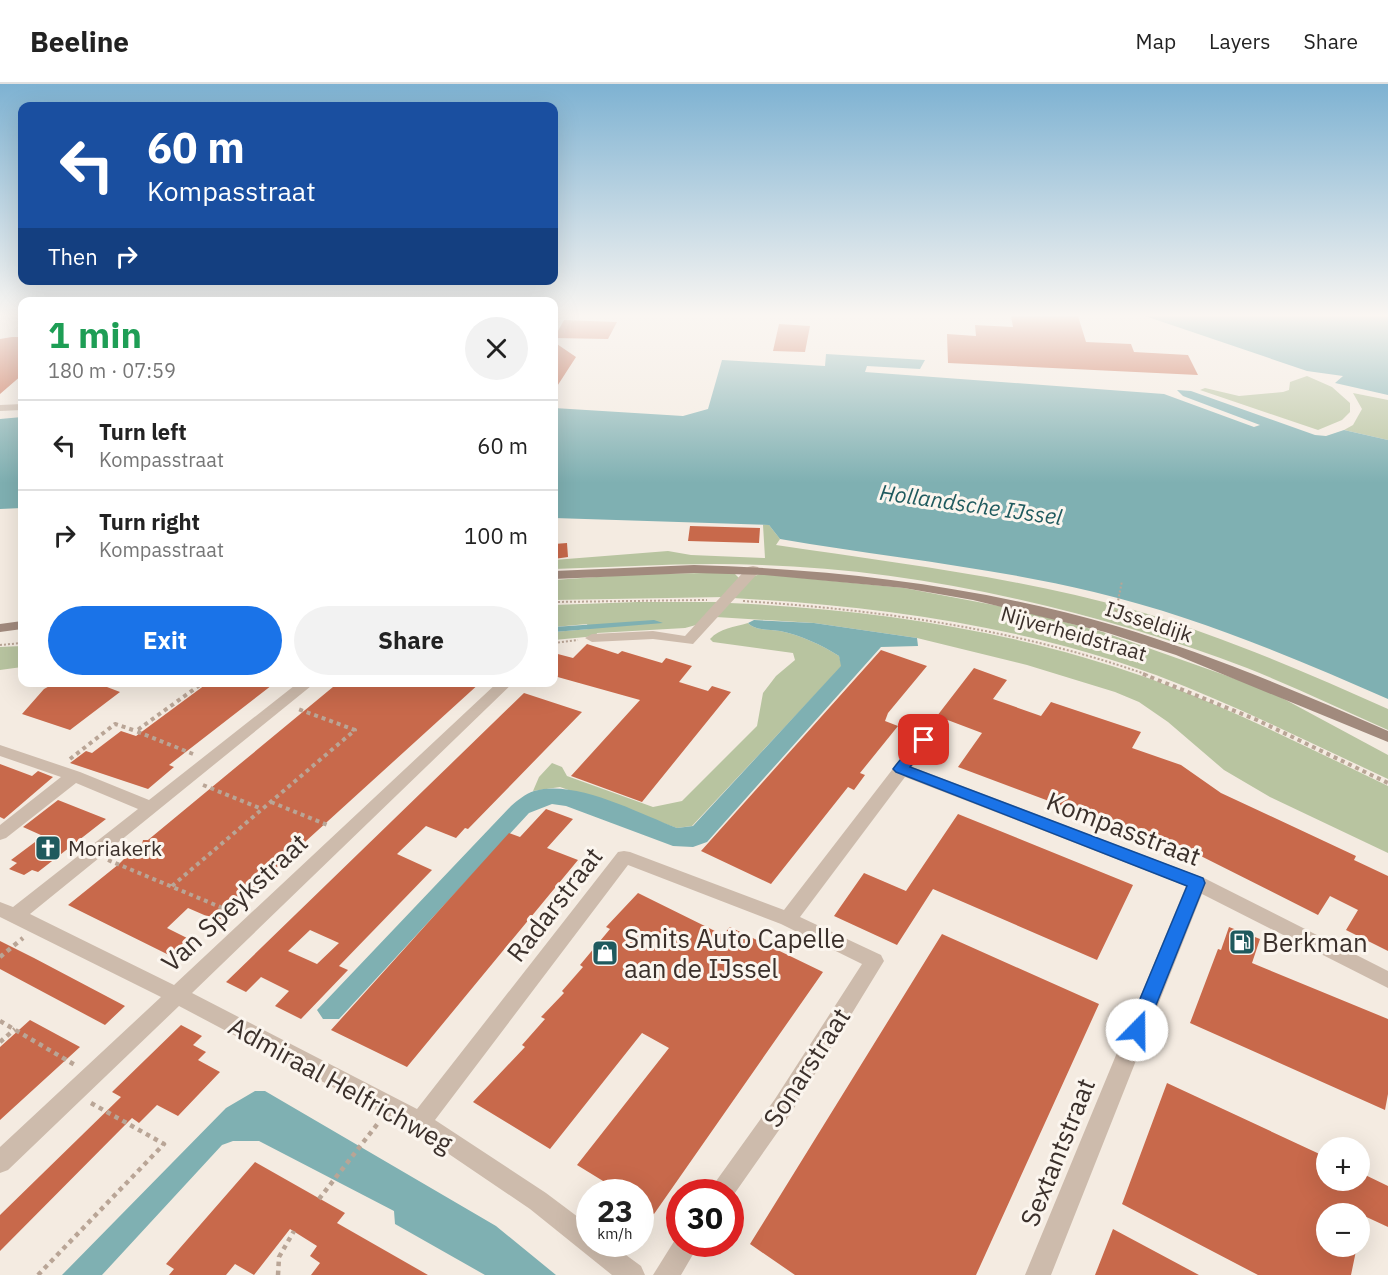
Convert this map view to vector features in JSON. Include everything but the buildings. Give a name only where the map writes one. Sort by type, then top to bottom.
[{"type":"street","points":[[0,408],[18,407]]},
{"type":"street","points":[[558,575],[674,568],[753,570]]},
{"type":"street","points":[[592,638],[653,635],[688,641],[753,570]]},
{"type":"street","name":"IJsseldijk","points":[[753,570],[886,582],[985,598],[1112,629],[1236,673],[1387,740]]},
{"type":"street","points":[[0,628],[18,626]]},
{"type":"street","points":[[8,912],[93,854],[303,687]]},
{"type":"street","name":"Van Speykstraat","points":[[0,1162],[178,996],[502,687]]},
{"type":"street","points":[[788,919],[935,726]]},
{"type":"street","points":[[0,750],[74,776],[151,808]]},
{"type":"street","name":"Kompasstraat","points":[[901,769],[1197,883],[1388,980]]},
{"type":"street","points":[[0,834],[74,776]]},
{"type":"street","name":"Radarstraat","points":[[420,1122],[624,857],[788,919]]},
{"type":"street","name":"Sextantstraat","points":[[1038,1275],[1197,883]]},
{"type":"street","name":"Admiraal Helfrichweg","points":[[8,912],[178,996],[420,1122],[538,1201],[576,1230]]},
{"type":"street","name":"Sonarstraat","points":[[731,1179],[783,1106],[874,961],[788,919]]},
{"type":"street","name":"Admiraal Helfrichweg","points":[[610,1257],[632,1275]]},
{"type":"street","points":[[666,1275],[678,1257]]},
{"type":"path","points":[[1112,629],[1122,581]]},
{"type":"path","name":"Nijverheidstraat","points":[[558,602],[727,600],[846,608],[925,618],[1014,636],[1079,653],[1152,677],[1230,708],[1388,783]]},
{"type":"path","points":[[558,642],[592,638]]},
{"type":"path","points":[[0,645],[18,643]]},
{"type":"path","points":[[136,731],[197,687]]},
{"type":"path","points":[[172,886],[355,730],[283,703]]},
{"type":"path","points":[[55,770],[115,724],[211,760]]},
{"type":"path","points":[[187,779],[262,809]]},
{"type":"path","points":[[271,802],[348,833]]},
{"type":"path","points":[[93,854],[255,922]]},
{"type":"path","points":[[0,957],[38,926]]},
{"type":"path","points":[[0,1021],[92,1075]]},
{"type":"path","points":[[0,1042],[15,1029]]},
{"type":"path","points":[[38,1275],[164,1144],[73,1093]]},
{"type":"path","points":[[319,1199],[381,1119]]},
{"type":"path","points":[[278,1275],[279,1257],[294,1232]]},
{"type":"green space","points":[[1307,376],[1332,387],[1350,403],[1350,412],[1342,420],[1318,430],[1200,390],[1205,388],[1239,396],[1283,392],[1289,390],[1290,382]]},
{"type":"green space","points":[[1353,393],[1388,400],[1388,440],[1344,430],[1353,425],[1362,409]]},
{"type":"green space","points":[[763,525],[769,525],[780,539],[776,545],[1046,588],[1134,610],[1263,655],[1388,709],[1388,730],[1265,675],[1190,647],[1070,612],[1008,597],[884,575],[762,565],[684,564],[558,569],[558,560],[668,551],[691,555],[765,558]]},
{"type":"green space","points":[[734,573],[740,579],[725,597],[558,600],[558,580],[639,574]]},
{"type":"green space","points":[[761,574],[904,588],[1015,609],[1103,632],[1267,690],[1388,755],[1388,779],[1215,699],[1156,675],[1053,643],[948,621],[894,613],[841,606],[733,598],[754,576]]},
{"type":"green space","points":[[721,602],[696,625],[685,628],[597,633],[596,636],[558,640],[558,632],[589,629],[587,624],[558,627],[558,605]]},
{"type":"green space","points":[[729,603],[836,610],[942,625],[1046,647],[1148,678],[1239,715],[1388,786],[1388,853],[1270,797],[1224,770],[1168,722],[1139,702],[1115,692],[1027,665],[917,638],[814,623],[716,617]]},
{"type":"green space","points":[[748,623],[759,629],[780,631],[811,641],[839,656],[842,666],[692,826],[677,828],[560,787],[533,791],[539,777],[552,763],[562,767],[567,776],[653,807],[682,801],[757,726],[763,693],[776,676],[795,660],[793,653],[713,642],[710,639],[723,630]]},
{"type":"green space","points":[[18,646],[18,668],[0,670],[0,647]]},
{"type":"water","name":"Hollandsche IJssel","points":[[719,372],[865,372],[1164,394],[1254,427],[1260,425],[1183,396],[1177,390],[1191,391],[1315,435],[1326,436],[1344,430],[1388,440],[1388,699],[1206,625],[1132,602],[1055,583],[780,539],[769,525],[558,518],[558,408],[683,416],[708,409]]},
{"type":"water","points":[[1311,372],[1388,372],[1388,395],[1335,383],[1343,376]]},
{"type":"water","points":[[18,417],[18,508],[0,509],[0,419]]},
{"type":"water","points":[[654,620],[663,623],[558,632],[558,627]]},
{"type":"water","points":[[754,620],[814,623],[917,638],[918,646],[881,647],[707,842],[693,847],[673,846],[566,806],[552,804],[529,813],[339,1019],[323,1019],[317,1010],[511,806],[528,794],[550,789],[587,793],[677,828],[693,826],[841,666],[839,656],[825,648],[795,635],[759,629],[748,623]]},
{"type":"water","points":[[255,1091],[265,1091],[496,1226],[556,1275],[485,1275],[395,1224],[394,1211],[259,1141],[233,1141],[222,1145],[102,1275],[62,1275],[226,1108]]},
{"type":"place","name":"Moriakerk","points":[[48,848]]},
{"type":"place","name":"Berkman","points":[[1242,942]]},
{"type":"place","name":"Smits Auto Capelle aan de IJssel","points":[[605,953]]},
{"type":"route","points":[[924,740],[901,769],[1197,883],[1137,1030]]}]
